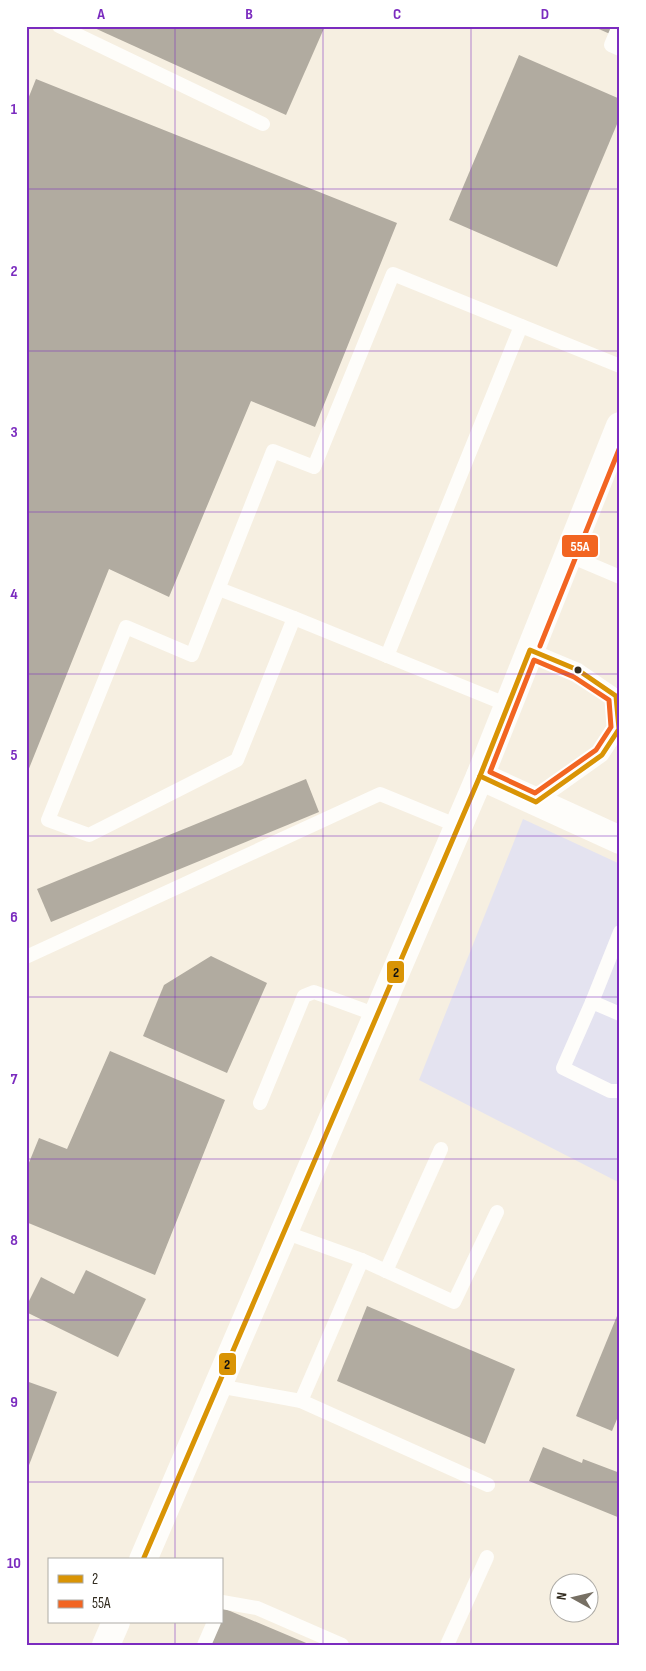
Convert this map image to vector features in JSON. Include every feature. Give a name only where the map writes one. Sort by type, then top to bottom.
[{"type":"main road","points":[[144,1558],[480,776],[568,555],[617,440]]},
{"type":"main road","points":[[480,776],[620,840]]},
{"type":"main road","points":[[106,1645],[115,1624]]},
{"type":"lane","points":[[59,26],[264,124]]},
{"type":"lane","points":[[619,26],[611,45],[620,49]]},
{"type":"lane","points":[[294,618],[237,760],[89,834],[48,820],[126,628],[192,655],[273,451],[314,467],[393,274],[620,366]]},
{"type":"lane","points":[[387,656],[521,326]]},
{"type":"lane","points":[[568,555],[620,577]]},
{"type":"lane","points":[[219,589],[508,705]]},
{"type":"lane","points":[[530,650],[578,670],[616,696],[619,729],[602,755],[536,802]]},
{"type":"lane","points":[[26,957],[380,794],[458,826]]},
{"type":"lane","points":[[620,932],[563,1068],[610,1091],[620,1091]]},
{"type":"lane","points":[[260,1102],[304,996],[314,992],[377,1015]]},
{"type":"lane","points":[[592,1002],[620,1014]]},
{"type":"lane","points":[[386,1271],[442,1149]]},
{"type":"lane","points":[[284,1232],[362,1260],[454,1302],[497,1212]]},
{"type":"lane","points":[[301,1401],[362,1260]]},
{"type":"lane","points":[[218,1386],[301,1401],[488,1485]]},
{"type":"lane","points":[[447,1645],[487,1557]]},
{"type":"lane","points":[[222,1603],[257,1608],[342,1645]]},
{"type":"lane","points":[[204,1645],[213,1624]]},
{"type":"shaded area","points":[[523,819],[620,864],[620,1183],[419,1080]]},
{"type":"building","points":[[90,26],[325,26],[286,115]]},
{"type":"building","points":[[592,26],[614,26],[610,34]]},
{"type":"building","points":[[519,55],[620,99],[620,117],[557,267],[449,220]]},
{"type":"building","points":[[36,79],[397,223],[315,427],[251,401],[169,597],[109,569],[26,776],[26,104]]},
{"type":"building","points":[[306,779],[319,812],[51,922],[37,889]]},
{"type":"building","points":[[211,956],[267,983],[227,1073],[143,1036],[164,985]]},
{"type":"building","points":[[110,1051],[225,1100],[155,1275],[26,1222],[26,1170],[39,1138],[67,1149]]},
{"type":"building","points":[[86,1270],[146,1299],[118,1357],[26,1312],[26,1307],[41,1277],[74,1294]]},
{"type":"building","points":[[367,1306],[515,1369],[485,1444],[337,1381]]},
{"type":"building","points":[[617,1316],[620,1318],[620,1412],[612,1431],[576,1416]]},
{"type":"building","points":[[26,1381],[57,1392],[26,1473]]},
{"type":"building","points":[[543,1447],[582,1463],[583,1459],[620,1473],[620,1518],[529,1481]]},
{"type":"building","points":[[223,1608],[311,1645],[208,1645],[216,1624],[222,1624]]},
{"type":"transit line","name":"55A","points":[[540,646],[620,447]]},
{"type":"transit line","name":"2","points":[[530,650],[578,670],[616,696],[619,729],[602,755],[536,802],[480,776],[530,650]]},
{"type":"transit line","name":"55A","points":[[534,660],[574,677],[609,700],[611,727],[596,750],[535,793],[490,772],[534,660]]},
{"type":"transit line","name":"2","points":[[144,1558],[480,776]]}]
